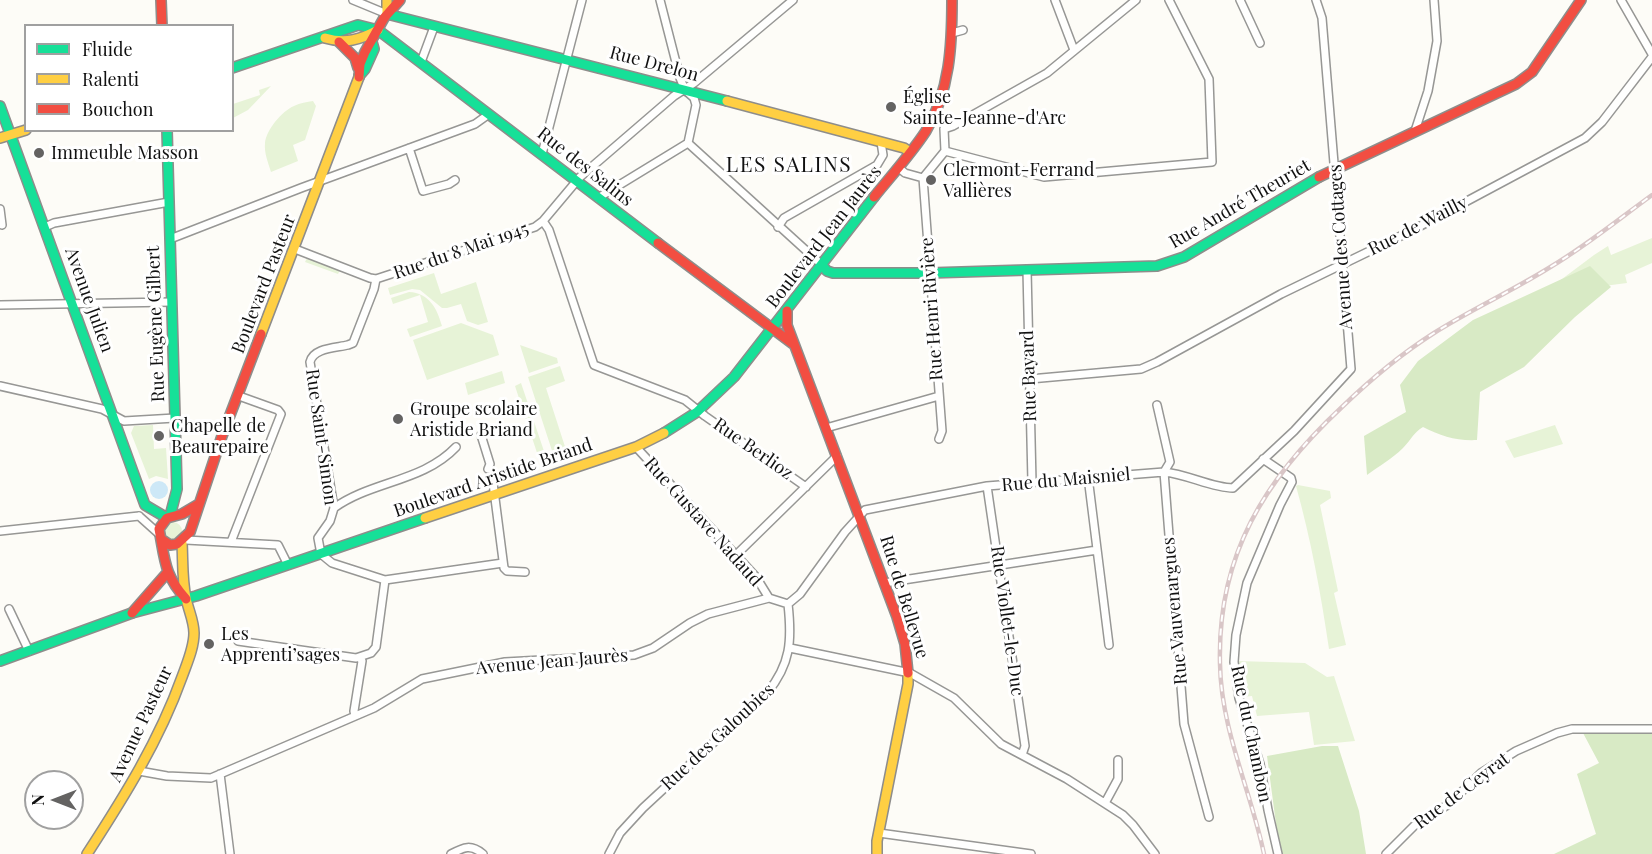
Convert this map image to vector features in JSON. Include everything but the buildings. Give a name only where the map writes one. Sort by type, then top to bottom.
[{"type":"main road","points":[[161,0],[162,24]]},
{"type":"main road","name":"Boulevard Pasteur","points":[[387,0],[387,14]]},
{"type":"main road","name":"Boulevard Pasteur","points":[[186,599],[185,539],[222,436],[320,182],[358,72],[365,69],[374,49],[372,42],[378,30],[387,14],[395,9],[400,0]]},
{"type":"main road","name":"Boulevard Jean Jaurès","points":[[773,328],[899,168],[932,120],[948,80],[952,0]]},
{"type":"main road","name":"Rue André Theuriet","points":[[822,265],[827,272],[832,273],[929,273],[1156,266],[1172,263],[1335,169],[1516,84],[1528,76],[1581,0]]},
{"type":"main road","name":"Rue Drelon","points":[[387,14],[566,58],[904,148],[910,152]]},
{"type":"main road","points":[[234,67],[358,25],[378,30]]},
{"type":"main road","points":[[325,38],[339,42],[359,40],[378,30]]},
{"type":"main road","name":"Rue des Salins","points":[[378,30],[773,328]]},
{"type":"main road","points":[[339,42],[355,58],[358,72]]},
{"type":"main road","name":"Avenue Julien","points":[[0,106],[145,505]]},
{"type":"main road","points":[[0,138],[24,131]]},
{"type":"main road","name":"Rue Eugène Gilbert","points":[[167,132],[177,489],[171,517]]},
{"type":"main road","name":"Rue de Bellevue","points":[[787,311],[787,325],[793,344],[861,517],[906,646],[910,673]]},
{"type":"main road","name":"Rue de Bellevue","points":[[773,328],[793,344]]},
{"type":"main road","name":"Boulevard Aristide Briand","points":[[0,661],[132,613],[186,599],[636,447],[668,432],[700,411],[729,384],[773,328]]},
{"type":"main road","points":[[186,599],[174,586],[167,573],[160,525],[171,517],[199,504]]},
{"type":"main road","points":[[145,505],[187,524],[185,539],[178,545],[169,545],[160,537]]},
{"type":"main road","points":[[132,613],[167,573]]},
{"type":"main road","name":"Avenue Pasteur","points":[[87,854],[139,771],[176,694],[191,653],[194,630],[186,599]]},
{"type":"main road","points":[[877,854],[910,673]]},
{"type":"street","points":[[353,0],[387,14]]},
{"type":"street","points":[[542,154],[582,0]]},
{"type":"street","points":[[598,198],[688,143],[696,105],[694,98],[685,90],[660,0]]},
{"type":"street","name":"Rue du 8 Mai 1945","points":[[295,249],[376,279],[535,227],[543,221],[576,180],[674,96],[685,90],[793,0]]},
{"type":"street","points":[[1055,0],[1074,50]]},
{"type":"street","points":[[1124,0],[1124,9]]},
{"type":"street","points":[[944,129],[1035,80],[1136,0]]},
{"type":"street","points":[[945,151],[1044,177],[1212,162],[1209,79],[1169,0]]},
{"type":"street","points":[[1239,0],[1260,43]]},
{"type":"street","name":"Avenue des Cottages","points":[[1263,459],[1294,431],[1351,369],[1322,18],[1316,0]]},
{"type":"street","points":[[1415,131],[1428,91],[1437,41],[1434,0]]},
{"type":"street","points":[[1621,0],[1652,56]]},
{"type":"street","points":[[421,62],[434,27]]},
{"type":"street","points":[[952,33],[963,30]]},
{"type":"street","name":"Rue de Wailly","points":[[1030,379],[1141,369],[1157,362],[1281,294],[1343,265],[1585,138],[1602,122],[1652,56]]},
{"type":"street","points":[[170,239],[475,124],[489,114]]},
{"type":"street","points":[[899,168],[905,173],[923,178],[945,151],[944,129],[941,123],[932,120]]},
{"type":"street","points":[[778,227],[784,218],[877,165],[883,155],[881,142]]},
{"type":"street","points":[[688,143],[822,265]]},
{"type":"street","points":[[409,148],[423,191],[449,184],[455,180]]},
{"type":"street","name":"Rue Henri Rivière","points":[[923,178],[942,431],[939,439]]},
{"type":"street","points":[[45,227],[54,223],[169,202]]},
{"type":"street","points":[[0,209],[2,225]]},
{"type":"street","name":"Rue Berlioz","points":[[543,221],[549,230],[594,365],[685,400],[806,487]]},
{"type":"street","name":"Rue Bayard","points":[[1027,270],[1032,482]]},
{"type":"street","name":"Rue Saint-Simon","points":[[321,554],[318,538],[330,521],[333,508],[310,363],[311,356],[316,352],[353,343],[376,279]]},
{"type":"street","points":[[0,305],[172,302]]},
{"type":"street","points":[[0,386],[102,409],[124,421],[175,418]]},
{"type":"street","points":[[231,542],[281,414],[278,410],[239,396]]},
{"type":"street","points":[[826,428],[939,396]]},
{"type":"street","name":"Rue Vauvenargues","points":[[1156,405],[1170,462],[1164,472],[1184,724],[1209,817]]},
{"type":"street","points":[[481,435],[490,464],[488,470]]},
{"type":"street","points":[[333,508],[347,498],[424,470],[448,455],[456,447]]},
{"type":"street","name":"Rue Gustave Nadaud","points":[[636,447],[759,580],[769,598]]},
{"type":"street","points":[[736,555],[837,456]]},
{"type":"street","name":"Rue du Maisniel","points":[[861,517],[866,510],[987,486],[1088,477],[1164,472],[1182,474],[1233,488],[1263,459]]},
{"type":"street","name":"Rue du Chambon","points":[[1263,459],[1291,478],[1292,482],[1247,583],[1236,635],[1234,662],[1239,698],[1260,764],[1278,854]]},
{"type":"street","points":[[1088,477],[1109,645]]},
{"type":"street","points":[[492,483],[504,568],[507,571],[525,572]]},
{"type":"street","name":"Rue Viollet-le-Duc","points":[[987,486],[1025,747],[1022,755]]},
{"type":"street","points":[[0,531],[139,516],[144,512],[145,505]]},
{"type":"street","points":[[139,516],[160,537]]},
{"type":"street","points":[[769,598],[788,604],[800,594],[845,532],[861,517]]},
{"type":"street","points":[[185,539],[278,545],[288,565]]},
{"type":"street","points":[[884,583],[1097,550]]},
{"type":"street","points":[[321,554],[332,562],[385,580],[503,563]]},
{"type":"street","points":[[237,641],[360,658],[371,653],[376,647],[385,580]]},
{"type":"street","name":"Avenue Jean Jaurès","points":[[139,771],[211,778],[374,708],[422,679],[505,662],[634,655],[653,648],[699,618],[769,598]]},
{"type":"street","name":"Rue des Galoubies","points":[[609,854],[620,833],[643,808],[767,693],[778,680],[790,648],[791,629],[788,604]]},
{"type":"street","points":[[9,609],[29,651]]},
{"type":"street","points":[[790,648],[910,673]]},
{"type":"street","points":[[355,716],[362,662],[360,658]]},
{"type":"street","name":"Rue de Bellevue","points":[[910,673],[954,698],[1001,744],[1067,779],[1123,815],[1155,854]]},
{"type":"street","name":"Rue de Ceyrat","points":[[1386,854],[1414,825],[1449,804],[1481,773],[1516,751],[1557,733],[1579,728],[1652,729]]},
{"type":"street","points":[[1105,803],[1118,779],[1118,760]]},
{"type":"street","points":[[220,774],[230,854]]},
{"type":"street","points":[[879,833],[1031,854]]},
{"type":"street","points":[[451,854],[471,846],[483,854]]},
{"type":"green space","points":[[271,86],[248,110],[234,117],[234,104],[260,95],[259,90]]},
{"type":"green space","points":[[313,101],[316,106],[305,140],[293,145],[298,161],[271,172],[265,147],[271,127],[289,108]]},
{"type":"green space","points":[[1652,238],[1652,263],[1625,275],[1627,283],[1542,294],[1608,246],[1611,255]]},
{"type":"green space","points":[[307,258],[340,270],[338,274],[305,262]]},
{"type":"green space","points":[[1590,266],[1611,287],[1575,317],[1524,367],[1480,392],[1477,440],[1449,437],[1423,427],[1399,452],[1367,475],[1364,436],[1406,412],[1400,385],[1418,361],[1473,320]]},
{"type":"green space","points":[[434,273],[441,294],[476,282],[488,322],[478,325],[467,321],[461,304],[442,308],[420,290],[412,289],[390,295],[388,288]]},
{"type":"green space","points":[[409,292],[422,295],[427,298],[438,313],[442,326],[410,337],[407,329],[428,322],[420,295],[393,304],[391,298]]},
{"type":"green space","points":[[461,323],[493,335],[499,355],[427,380],[413,340]]},
{"type":"green space","points":[[520,345],[557,358],[558,363],[529,373]]},
{"type":"green space","points":[[560,366],[565,381],[546,388],[569,459],[556,463],[528,377]]},
{"type":"green space","points":[[502,371],[505,383],[468,395],[465,383]]},
{"type":"green space","points":[[521,383],[549,466],[542,468],[515,386]]},
{"type":"green space","points":[[153,425],[154,449],[166,448],[168,479],[156,476],[149,479],[131,433],[134,426]]},
{"type":"green space","points":[[1555,425],[1563,444],[1514,458],[1505,441]]},
{"type":"green space","points":[[1296,486],[1330,491],[1331,498],[1320,505],[1338,591],[1334,593],[1346,645],[1329,649],[1315,567]]},
{"type":"green space","points":[[173,522],[179,525],[182,531],[179,537],[173,540],[167,537],[164,531],[167,525]]},
{"type":"green space","points":[[1237,661],[1305,663],[1327,677],[1334,676],[1355,741],[1314,745],[1309,712],[1257,716],[1252,696],[1242,697]]},
{"type":"green space","points":[[1652,732],[1652,854],[1554,854],[1596,834],[1577,774],[1599,763],[1583,733]]},
{"type":"green space","points":[[1322,746],[1338,746],[1359,811],[1366,854],[1280,854],[1267,756]]},
{"type":"water","points":[[159,481],[165,484],[168,490],[165,496],[159,499],[153,496],[150,490],[153,484]]},
{"type":"tunnel","points":[[488,469],[493,483]]},
{"type":"railway","points":[[1264,854],[1225,713],[1220,664],[1221,625],[1227,588],[1237,554],[1251,522],[1269,491],[1290,462],[1315,434],[1364,387],[1398,359],[1448,324],[1565,258],[1652,195]]},
{"type":"traffic: fast","points":[[387,14],[727,101]]},
{"type":"traffic: fast","points":[[234,67],[358,25],[378,30],[658,243]]},
{"type":"traffic: fast","points":[[359,76],[365,69],[374,49],[372,42]]},
{"type":"traffic: fast","points":[[0,106],[145,505],[167,518]]},
{"type":"traffic: fast","points":[[167,132],[177,489],[170,516]]},
{"type":"traffic: fast","points":[[822,265],[827,271],[833,273],[929,273],[1157,266],[1184,257],[1319,177]]},
{"type":"traffic: fast","points":[[664,433],[697,412],[734,377],[874,197]]},
{"type":"traffic: fast","points":[[0,661],[132,613],[196,596],[425,518]]},
{"type":"traffic: slow","points":[[387,0],[387,14]]},
{"type":"traffic: slow","points":[[325,38],[339,41],[352,40],[378,30]]},
{"type":"traffic: slow","points":[[261,334],[359,77]]},
{"type":"traffic: slow","points":[[727,101],[904,148],[910,152]]},
{"type":"traffic: slow","points":[[0,138],[24,131]]},
{"type":"traffic: slow","points":[[425,518],[636,447],[664,433]]},
{"type":"traffic: slow","points":[[87,854],[152,746],[173,701],[190,655],[194,629],[183,577],[182,543]]},
{"type":"traffic: slow","points":[[877,854],[877,841],[908,684],[908,673]]},
{"type":"traffic: jam","points":[[161,0],[162,24]]},
{"type":"traffic: jam","points":[[359,77],[360,64],[365,52],[384,18],[400,0]]},
{"type":"traffic: jam","points":[[874,197],[914,148],[934,116],[948,67],[952,0]]},
{"type":"traffic: jam","points":[[1319,177],[1516,84],[1532,72],[1581,0]]},
{"type":"traffic: jam","points":[[339,42],[355,58],[358,68]]},
{"type":"traffic: jam","points":[[658,243],[793,344]]},
{"type":"traffic: jam","points":[[787,311],[787,325],[897,617],[905,644],[908,673]]},
{"type":"traffic: jam","points":[[161,539],[170,545],[177,544],[190,532],[222,436],[261,334]]},
{"type":"traffic: jam","points":[[186,599],[169,574],[159,529],[167,518],[182,514],[199,504]]},
{"type":"traffic: jam","points":[[132,613],[167,573]]},
{"type":"place","name":"Église Sainte-Jeanne-d'Arc","points":[[891,107]]},
{"type":"place","name":"Immeuble Masson","points":[[39,153]]},
{"type":"place","name":"Clermont-Ferrand Vallières","points":[[931,180]]},
{"type":"place","name":"Groupe scolaire Aristide Briand","points":[[398,419]]},
{"type":"place","name":"Chapelle de Beaurepaire","points":[[159,436]]},
{"type":"place","name":"Les Apprenti’sages","points":[[209,644]]},
{"type":"district","name":"LES SALINS","points":[[789,165]]}]
